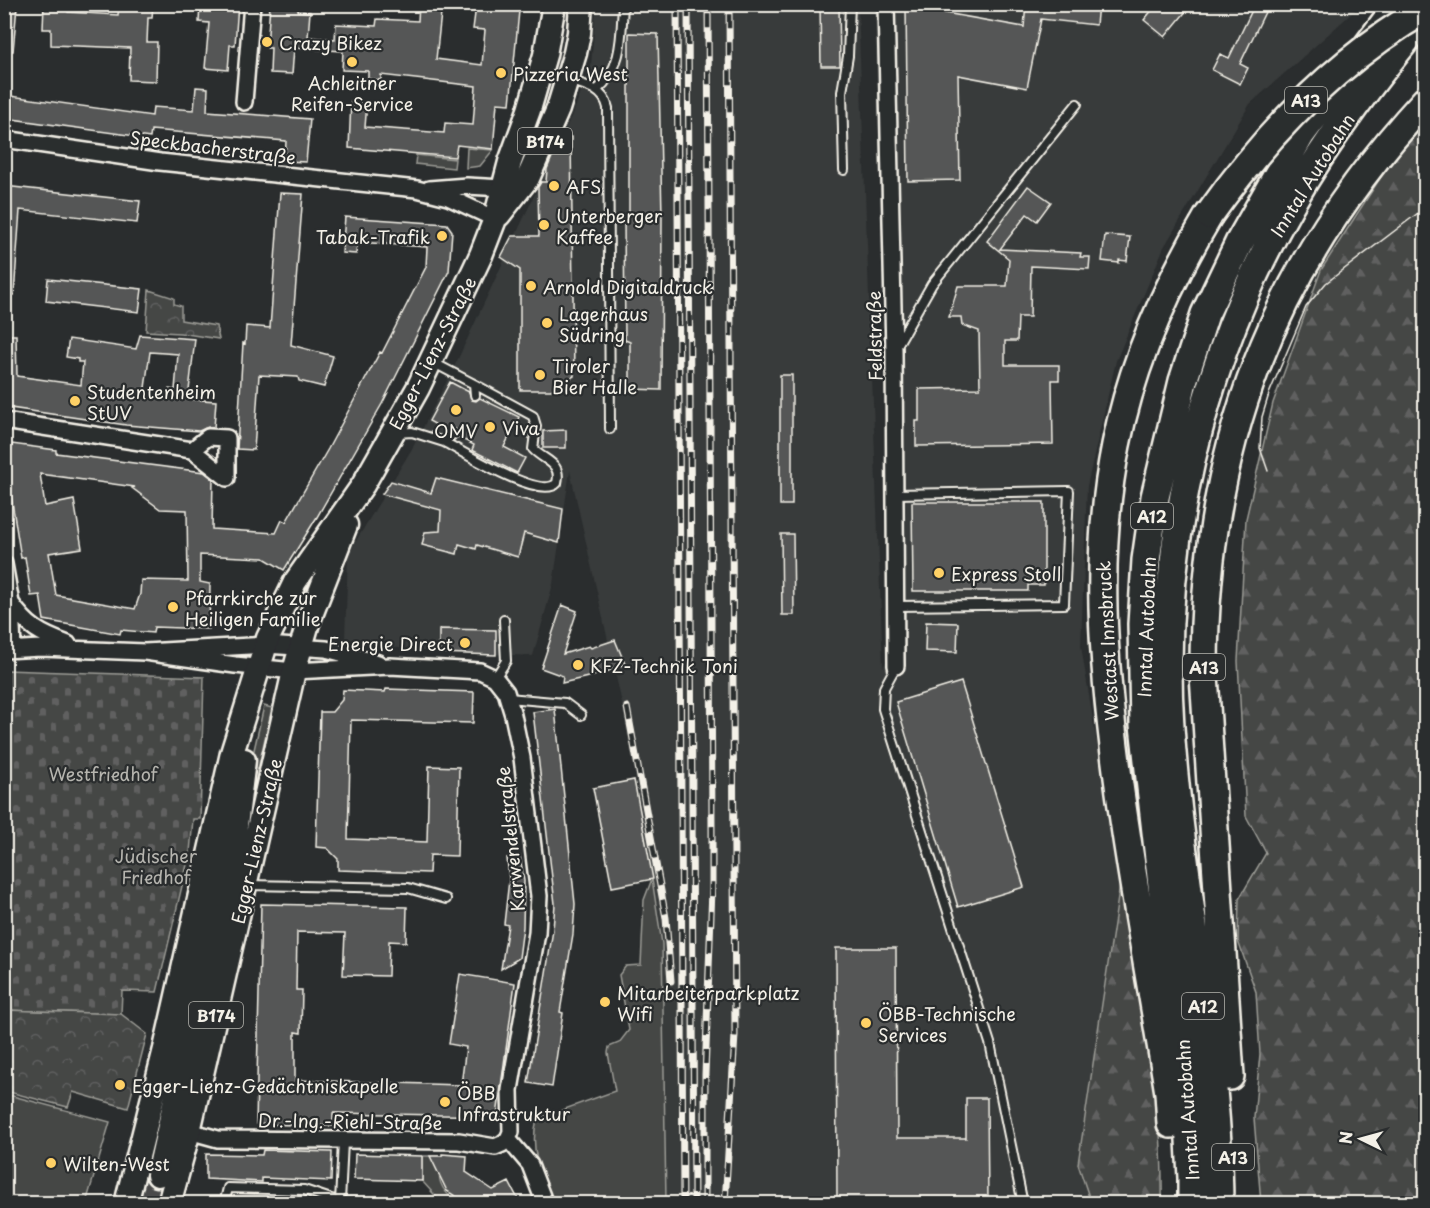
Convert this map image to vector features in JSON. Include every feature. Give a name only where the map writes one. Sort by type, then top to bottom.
[{"type":"highway","name":"Inntal Autobahn","points":[[1192,1203],[1186,1064],[1166,998],[1163,894],[1144,725],[1142,624],[1146,560],[1155,497],[1180,391],[1205,314],[1239,243],[1301,134],[1399,4]]},
{"type":"highway","name":"Westast Innsbruck","points":[[1174,1203],[1166,998],[1125,830],[1104,646],[1102,565],[1115,446],[1136,369],[1166,294],[1197,236],[1227,190],[1277,128],[1320,87],[1368,47],[1425,9]]},
{"type":"highway","name":"Inntal Autobahn","points":[[1219,1203],[1219,1158],[1209,1040],[1183,854],[1170,724],[1169,624],[1172,563],[1181,502],[1195,441],[1232,323],[1258,264],[1291,204],[1325,150],[1373,82],[1425,15]]},
{"type":"highway","name":"A13","points":[[1233,1203],[1234,1164],[1229,1055],[1205,711],[1204,647],[1207,583],[1218,504],[1235,427],[1261,352],[1292,287],[1316,243],[1376,157],[1425,100]]},
{"type":"main road","name":"Egger-Lienz-Straße","points":[[126,1203],[155,1093],[232,753],[266,645],[295,582],[363,485],[431,362],[495,219],[545,55],[554,4]]},
{"type":"main road","name":"Egger-Lienz-Straße","points":[[495,219],[528,178],[558,109],[579,33],[581,4]]},
{"type":"main road","points":[[545,55],[549,75],[567,80]]},
{"type":"main road","name":"Egger-Lienz-Straße","points":[[169,1203],[189,1131],[294,671],[328,570],[363,485]]},
{"type":"main road","name":"Egger-Lienz-Straße","points":[[158,1175],[235,834],[248,706]]},
{"type":"street","points":[[244,102],[252,4]]},
{"type":"street","name":"Feldstraße","points":[[886,4],[894,351],[896,666]]},
{"type":"street","name":"Speckbacherstraße","points":[[4,139],[160,162],[417,189],[448,197],[495,219]]},
{"type":"street","name":"Speckbacherstraße","points":[[417,189],[467,186],[503,188]]},
{"type":"street","points":[[4,421],[192,450]]},
{"type":"street","points":[[4,564],[11,603],[9,650],[83,649],[145,652],[294,671],[390,666],[480,670],[495,678]]},
{"type":"street","points":[[11,603],[20,616],[39,632],[83,649]]},
{"type":"street","points":[[145,652],[266,645],[301,646],[338,651],[390,666]]},
{"type":"street","name":"Karwendelstraße","points":[[495,678],[506,692],[522,758],[539,896],[537,933],[510,1090],[511,1124],[508,1139]]},
{"type":"street","name":"Dr.-Ing.-Riehl-Straße","points":[[189,1131],[218,1138],[459,1141],[495,1147],[508,1139]]},
{"type":"street","points":[[508,1139],[530,1165],[545,1203]]},
{"type":"lane","points":[[597,90],[609,77],[619,53],[623,4]]},
{"type":"lane","points":[[844,171],[842,92],[848,56],[850,4]]},
{"type":"lane","points":[[567,80],[597,90],[607,102],[610,429]]},
{"type":"lane","points":[[894,351],[932,285],[1077,104]]},
{"type":"lane","points":[[392,434],[412,432],[444,442],[496,471],[529,483],[550,488],[557,483],[558,473],[555,466],[533,449],[536,426],[534,417],[431,362]]},
{"type":"lane","points":[[474,384],[475,395]]},
{"type":"lane","points":[[444,442],[453,434]]},
{"type":"lane","points":[[895,494],[1069,491],[1064,604],[895,606]]},
{"type":"lane","points":[[495,678],[506,661],[504,620]]},
{"type":"lane","points":[[896,666],[884,688],[883,709],[990,1043],[1023,1203]]},
{"type":"lane","points":[[508,698],[565,703],[580,715]]},
{"type":"lane","points":[[246,885],[408,888],[446,899]]},
{"type":"lane","points":[[340,1202],[343,1141]]},
{"type":"lane","points":[[224,1203],[228,1188],[304,1190],[340,1202],[381,1203]]},
{"type":"shaded area","points":[[596,5],[858,5],[883,667],[893,649],[873,5],[1361,5],[1250,104],[1164,247],[1116,361],[1087,486],[1081,646],[1120,884],[1078,1164],[1091,1203],[666,1203],[662,944],[621,699],[570,471],[553,584],[533,656],[422,651],[358,643],[345,637],[348,554],[413,447],[457,361],[575,108],[591,66]]},
{"type":"green space","points":[[1425,122],[1425,1203],[1261,1203],[1254,1118],[1260,1054],[1256,992],[1238,941],[1239,899],[1266,853],[1246,816],[1238,661],[1246,519],[1273,403],[1321,270],[1395,155]]},
{"type":"green space","points":[[467,148],[493,150],[480,166],[466,168]]},
{"type":"green space","points":[[416,155],[455,159],[454,168],[415,164]]},
{"type":"green space","points":[[149,290],[174,298],[174,304],[181,306],[181,320],[216,326],[219,339],[146,331]]},
{"type":"green space","name":"Westfriedhof","points":[[5,670],[204,677],[200,819],[193,819],[190,852],[157,992],[122,991],[121,1014],[5,1010]]},
{"type":"green space","points":[[264,706],[272,708],[257,773],[252,820],[240,849],[254,750]]},
{"type":"green space","points":[[652,879],[662,944],[666,1203],[552,1203],[535,1152],[537,1119],[615,1091],[608,1053],[609,1047],[619,1043],[629,1030],[619,975],[626,966],[641,965],[644,900]]},
{"type":"green space","points":[[1120,884],[1150,1043],[1162,1163],[1162,1203],[1091,1203],[1078,1164]]},
{"type":"green space","points":[[5,1010],[121,1014],[147,1034],[128,1108],[73,1092],[68,1107],[5,1091]]},
{"type":"green space","name":"Wilten-West","points":[[5,1094],[110,1122],[86,1203],[5,1203]]},
{"type":"green space","points":[[422,1156],[439,1156],[439,1171],[443,1188],[458,1203],[442,1203],[422,1181]]},
{"type":"green space","points":[[146,1175],[168,1179],[161,1203],[137,1204]]},
{"type":"green space","points":[[237,1199],[302,1199],[302,1203],[235,1203]]},
{"type":"building","points":[[4,4],[17,6],[13,51],[4,51]]},
{"type":"building","points":[[44,4],[68,4],[68,12],[118,15],[119,4],[153,4],[152,18],[148,18],[147,42],[157,42],[156,81],[129,80],[130,48],[51,45],[51,29],[43,29]]},
{"type":"building","points":[[200,4],[238,4],[235,45],[230,45],[228,70],[205,68],[209,23],[199,22]]},
{"type":"building","points":[[270,4],[299,4],[298,11],[310,12],[308,37],[335,39],[336,24],[376,26],[377,19],[418,21],[419,4],[442,4],[436,59],[482,65],[485,30],[473,29],[476,6],[519,11],[510,104],[497,103],[493,149],[457,145],[455,157],[349,148],[351,101],[367,103],[365,127],[444,133],[445,123],[473,125],[476,86],[381,75],[381,80],[368,79],[368,71],[342,70],[343,51],[294,48],[292,74],[270,73],[271,48],[267,48]]},
{"type":"building","points":[[820,4],[839,4],[840,66],[821,66]]},
{"type":"building","points":[[1026,4],[1098,4],[1096,25],[1041,19],[1027,88],[958,75],[960,180],[908,181],[906,6],[1024,27]]},
{"type":"building","points":[[1157,4],[1192,4],[1165,37],[1144,20]]},
{"type":"building","points":[[1255,4],[1267,8],[1240,64],[1248,68],[1240,84],[1212,70],[1220,54],[1229,58]]},
{"type":"building","points":[[629,33],[658,34],[662,217],[661,390],[630,389],[630,342],[625,340],[624,216],[629,216]]},
{"type":"building","points":[[196,87],[208,88],[207,111],[310,119],[306,162],[285,161],[286,141],[151,130],[150,138],[5,118],[7,108],[4,107],[4,95],[152,116],[153,107],[194,110]]},
{"type":"building","points":[[571,137],[574,376],[551,390],[520,390],[520,270],[501,257],[512,236],[539,236],[538,187],[541,182],[546,182],[547,169],[560,138]]},
{"type":"building","points":[[4,186],[140,201],[137,223],[20,210],[14,295],[4,294]]},
{"type":"building","points":[[1028,186],[1051,202],[1037,221],[1027,214],[1000,249],[1081,253],[1080,257],[1090,257],[1089,269],[1031,266],[1030,317],[1018,317],[1017,341],[1005,341],[1005,365],[1059,365],[1059,380],[1052,380],[1053,444],[916,446],[919,389],[980,388],[979,331],[962,325],[961,317],[949,317],[958,286],[1007,286],[1009,259],[987,241]]},
{"type":"building","points":[[280,193],[303,194],[291,345],[333,356],[324,387],[299,381],[298,377],[259,375],[254,450],[237,449],[246,326],[270,328]]},
{"type":"building","points":[[345,217],[447,224],[452,231],[449,271],[382,404],[284,570],[264,558],[200,555],[200,582],[210,584],[209,629],[154,627],[153,633],[121,630],[120,634],[44,620],[40,595],[31,596],[25,557],[21,558],[8,477],[12,444],[56,450],[56,453],[204,472],[213,479],[212,529],[276,533],[282,520],[286,522],[380,352],[382,353],[426,267],[427,247],[357,242],[356,254],[342,253]],"holes":[[[40,474],[135,487],[132,488],[160,509],[187,510],[188,581],[141,580],[140,594],[135,609],[56,595],[49,553],[82,548],[74,500],[45,506]]]},
{"type":"building","points":[[1105,235],[1130,237],[1127,261],[1119,260],[1119,263],[1102,261]]},
{"type":"building","points":[[48,279],[142,289],[139,312],[46,301]]},
{"type":"building","points":[[4,335],[16,335],[17,376],[81,385],[83,362],[66,357],[69,339],[136,349],[140,335],[195,339],[188,399],[216,401],[214,428],[208,427],[199,431],[126,425],[4,407]],"holes":[[[150,352],[178,354],[175,390],[169,389],[168,397],[144,395]]]},
{"type":"building","points":[[780,375],[792,375],[792,505],[780,505]]},
{"type":"building","points":[[450,382],[469,392],[472,400],[476,401],[480,398],[519,417],[504,447],[525,458],[517,473],[472,450],[474,445],[458,437],[459,432],[455,429],[447,431],[429,421]]},
{"type":"building","points":[[566,430],[566,448],[543,448],[543,431]]},
{"type":"building","points":[[436,478],[563,509],[559,543],[524,533],[518,557],[477,545],[476,549],[459,544],[457,554],[422,545],[425,532],[440,531],[441,510],[382,494],[391,481],[431,493]]},
{"type":"building","points":[[912,502],[1044,502],[1044,585],[1028,585],[1028,591],[913,591]]},
{"type":"building","points":[[781,534],[793,534],[794,615],[782,615]]},
{"type":"building","points":[[562,605],[577,611],[563,654],[615,640],[625,664],[601,674],[562,683],[563,676],[541,668]]},
{"type":"building","points":[[926,622],[958,623],[957,652],[925,651]]},
{"type":"building","points":[[439,629],[496,630],[496,655],[439,653]]},
{"type":"building","points":[[961,682],[1024,887],[958,907],[896,702]]},
{"type":"building","points":[[386,689],[474,692],[473,723],[351,720],[348,839],[427,842],[429,766],[459,767],[457,856],[430,855],[429,873],[338,870],[338,859],[327,848],[316,847],[320,712],[332,712],[342,700],[343,690],[385,692]]},
{"type":"building","points":[[555,709],[575,904],[552,1087],[528,1083],[553,930],[555,904],[533,712]]},
{"type":"building","points":[[634,780],[653,879],[612,887],[593,788]]},
{"type":"building","points":[[520,856],[524,881],[523,927],[519,958],[501,969],[508,925],[504,924],[509,880],[507,858]]},
{"type":"building","points":[[261,904],[407,907],[406,942],[389,941],[388,976],[343,975],[345,933],[297,932],[296,990],[302,990],[301,1033],[295,1032],[295,1080],[461,1085],[466,1047],[449,1044],[460,974],[515,983],[497,1116],[333,1113],[333,1126],[256,1124]]},
{"type":"building","name":"ÖBB-Technische Services","points":[[836,948],[896,948],[897,1138],[966,1138],[966,1098],[987,1098],[988,1203],[837,1203]]},
{"type":"building","points":[[263,1150],[332,1152],[331,1181],[262,1178],[262,1182],[206,1179],[206,1154],[262,1155]]},
{"type":"building","points":[[355,1154],[422,1156],[422,1181],[354,1179]]},
{"type":"building","points":[[442,1154],[467,1156],[466,1172],[493,1190],[509,1182],[520,1203],[466,1203],[447,1191],[430,1156],[442,1156]]},
{"type":"tunnel","points":[[152,1204],[158,1175]]},
{"type":"tram line","points":[[1268,471],[1260,448],[1262,417],[1269,394],[1306,307],[1326,283],[1426,207]]},
{"type":"railway","points":[[677,4],[683,1204]]},
{"type":"railway","points":[[688,4],[694,1204]]},
{"type":"railway","points":[[705,1204],[705,1075],[712,889],[708,4]]},
{"type":"railway","points":[[725,1204],[735,1035],[729,4]]},
{"type":"railway","points":[[627,707],[666,918],[671,981]]},
{"type":"place","name":"Crazy Bikez","points":[[267,42]]},
{"type":"place","name":"Achleitner Reifen-Service","points":[[352,62]]},
{"type":"place","name":"Pizzeria West","points":[[501,73]]},
{"type":"place","name":"AFS","points":[[554,186]]},
{"type":"place","name":"Unterberger Kaffee","points":[[544,225]]},
{"type":"place","name":"Tabak-Trafik","points":[[442,236]]},
{"type":"place","name":"Arnold Digitaldruck","points":[[531,286]]},
{"type":"place","name":"Lagerhaus Südring","points":[[547,323]]},
{"type":"place","name":"Tiroler Bier Halle","points":[[540,375]]},
{"type":"place","name":"Studentenheim StUV","points":[[75,401]]},
{"type":"place","name":"OMV","points":[[456,410]]},
{"type":"place","name":"Viva","points":[[490,427]]},
{"type":"place","name":"Express Stoll","points":[[939,573]]},
{"type":"place","name":"Pfarrkirche zur Heiligen Familie","points":[[173,607]]},
{"type":"place","name":"Energie Direct","points":[[465,643]]},
{"type":"place","name":"KFZ-Technik Toni","points":[[578,665]]},
{"type":"place","name":"Mitarbeiterparkplatz Wifi","points":[[605,1002]]},
{"type":"place","name":"ÖBB-Technische Services","points":[[866,1023]]},
{"type":"place","name":"Egger-Lienz-Gedächtniskapelle","points":[[120,1085]]},
{"type":"place","name":"ÖBB Infrastruktur","points":[[445,1102]]},
{"type":"place","name":"Wilten-West","points":[[51,1163]]},
{"type":"park label","name":"Jüdischer Friedhof","points":[[156,865]]}]
